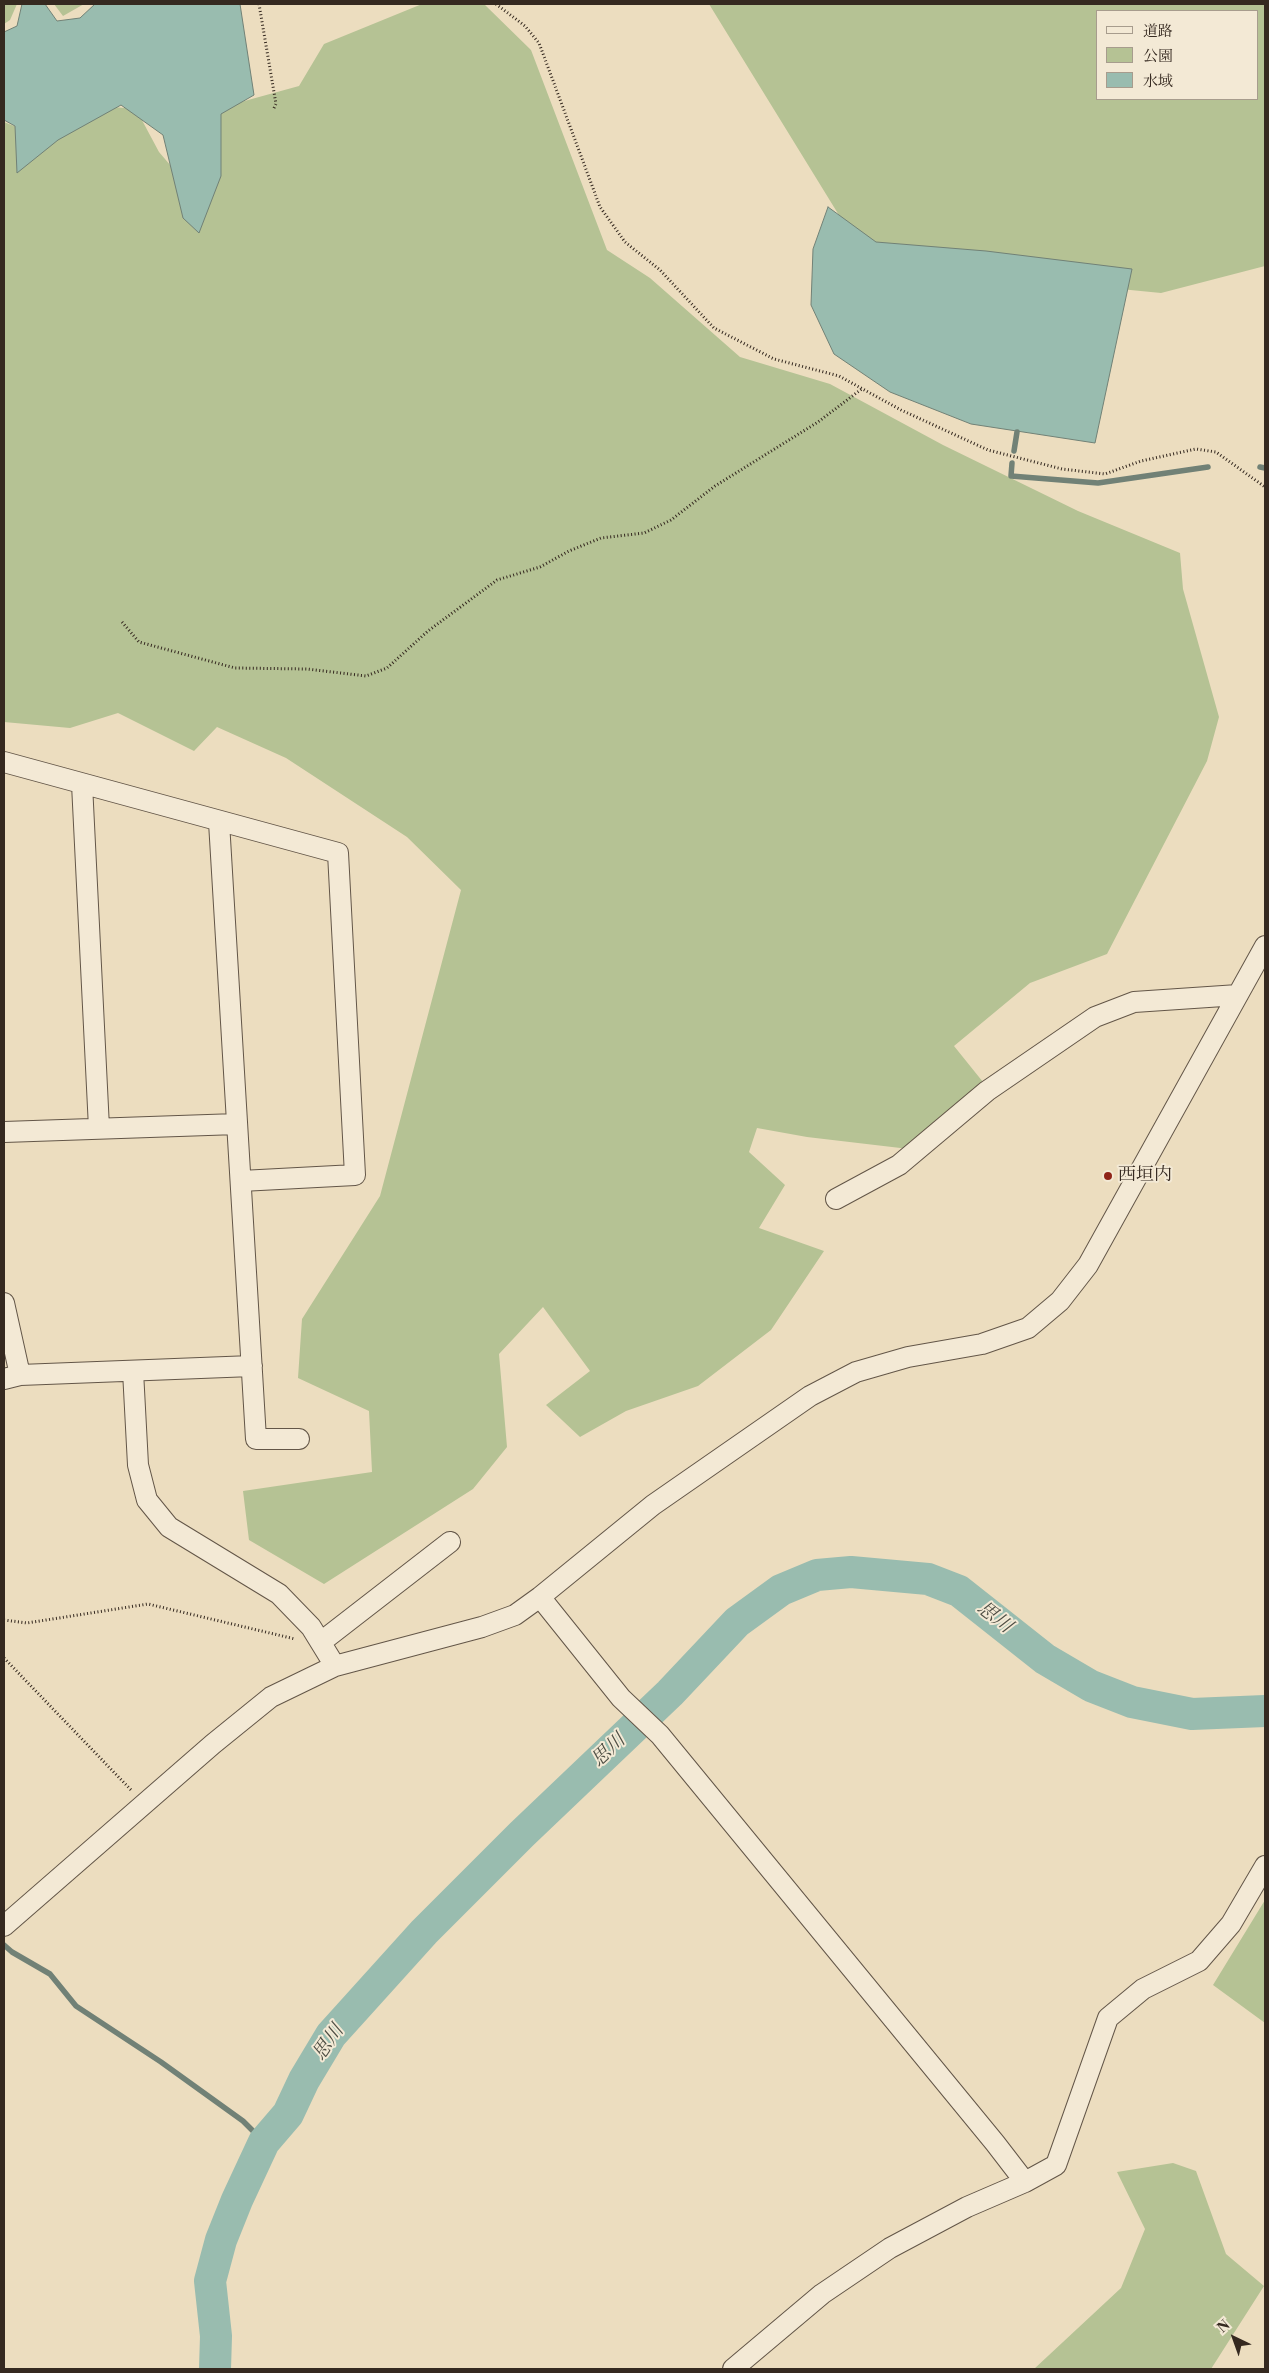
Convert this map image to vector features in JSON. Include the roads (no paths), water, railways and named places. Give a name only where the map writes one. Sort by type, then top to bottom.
[{"type":"street","points":[[4,762],[338,853],[355,1176],[241,1181]]},
{"type":"street","points":[[82,784],[99,1128]]},
{"type":"street","points":[[219,822],[256,1439],[298,1438]]},
{"type":"street","points":[[4,1926],[272,1697],[335,1666],[482,1627],[515,1615],[540,1597],[653,1505],[810,1396],[856,1372],[908,1358],[982,1344],[1028,1328],[1060,1301],[1088,1265],[1265,946]]},
{"type":"street","points":[[836,1199],[899,1165],[987,1091],[1095,1017],[1134,1002],[1238,995]]},
{"type":"street","points":[[4,1132],[237,1124]]},
{"type":"street","points":[[4,1303],[12,1377],[252,1366]]},
{"type":"street","points":[[133,1371],[138,1465],[147,1500],[169,1527],[280,1594],[311,1626],[335,1666]]},
{"type":"street","points":[[321,1642],[450,1542]]},
{"type":"street","points":[[540,1597],[622,1698],[660,1735],[1025,2182]]},
{"type":"street","points":[[733,2369],[822,2294],[890,2248],[967,2207],[1025,2182],[1056,2165],[1108,2018],[1143,1989],[1199,1961],[1231,1924],[1265,1866]]},
{"type":"water","points":[[22,4],[45,4],[57,21],[80,18],[95,4],[240,4],[254,95],[221,114],[221,176],[199,233],[183,218],[163,135],[121,105],[58,140],[17,173],[15,126],[4,120],[4,32],[17,26]]},
{"type":"water","points":[[828,207],[876,242],[986,251],[1132,269],[1095,443],[971,424],[890,392],[834,354],[811,305],[813,249]]},
{"type":"waterway","points":[[1014,451],[1017,432]]},
{"type":"waterway","points":[[1012,463],[1011,476],[1098,483],[1208,467]]},
{"type":"waterway","points":[[1260,467],[1265,468]]},
{"type":"waterway","name":"思川","points":[[215,2369],[216,2336],[210,2281],[221,2240],[264,2142],[288,2114],[304,2080],[331,2035],[424,1932],[522,1834],[670,1693],[737,1622],[781,1590],[817,1575],[851,1572],[928,1579],[959,1591],[1045,1659],[1091,1686],[1132,1702],[1192,1714],[1265,1711]]},
{"type":"waterway","points":[[4,1945],[12,1952],[50,1974],[76,2006],[161,2062],[243,2121],[264,2142]]},
{"type":"place","name":"西垣内","points":[[1108,1176]]}]
